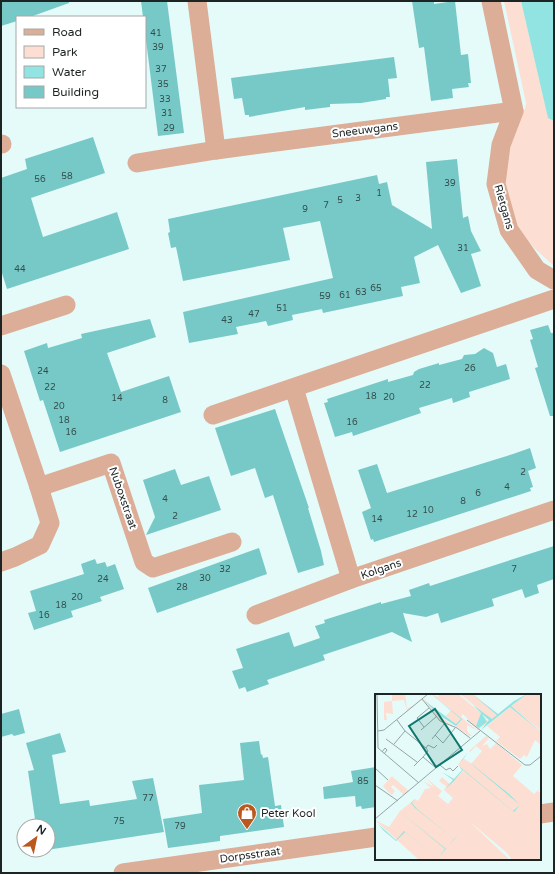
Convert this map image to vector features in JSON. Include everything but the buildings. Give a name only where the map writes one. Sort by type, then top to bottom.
[{"type":"street","points":[[197,1],[216,150]]},
{"type":"street","points":[[491,1],[514,111]]},
{"type":"street","name":"Sneeuwgans","points":[[136,162],[514,111]]},
{"type":"street","name":"Rietgans","points":[[514,111],[502,145],[496,184],[509,230],[537,270],[554,280]]},
{"type":"street","points":[[213,415],[554,298]]},
{"type":"street","points":[[1,326],[66,305]]},
{"type":"street","points":[[1,374],[50,523],[40,545],[1,562]]},
{"type":"street","name":"Kolgans","points":[[294,388],[351,579],[554,510]]},
{"type":"street","name":"Nuboxstraat","points":[[39,487],[111,462],[144,562],[154,568],[232,542]]},
{"type":"street","points":[[256,615],[351,579]]},
{"type":"street","points":[[541,814],[554,812]]},
{"type":"street","name":"Dorpsstraat","points":[[123,873],[375,837]]},
{"type":"green space","points":[[504,1],[521,1],[548,117],[554,121],[554,266],[534,248],[518,230],[506,190],[505,168],[516,123],[525,109],[526,103]]},
{"type":"water","points":[[521,1],[554,1],[554,121],[548,118]]},
{"type":"place","name":"Peter Kool","points":[[247,830]]}]
